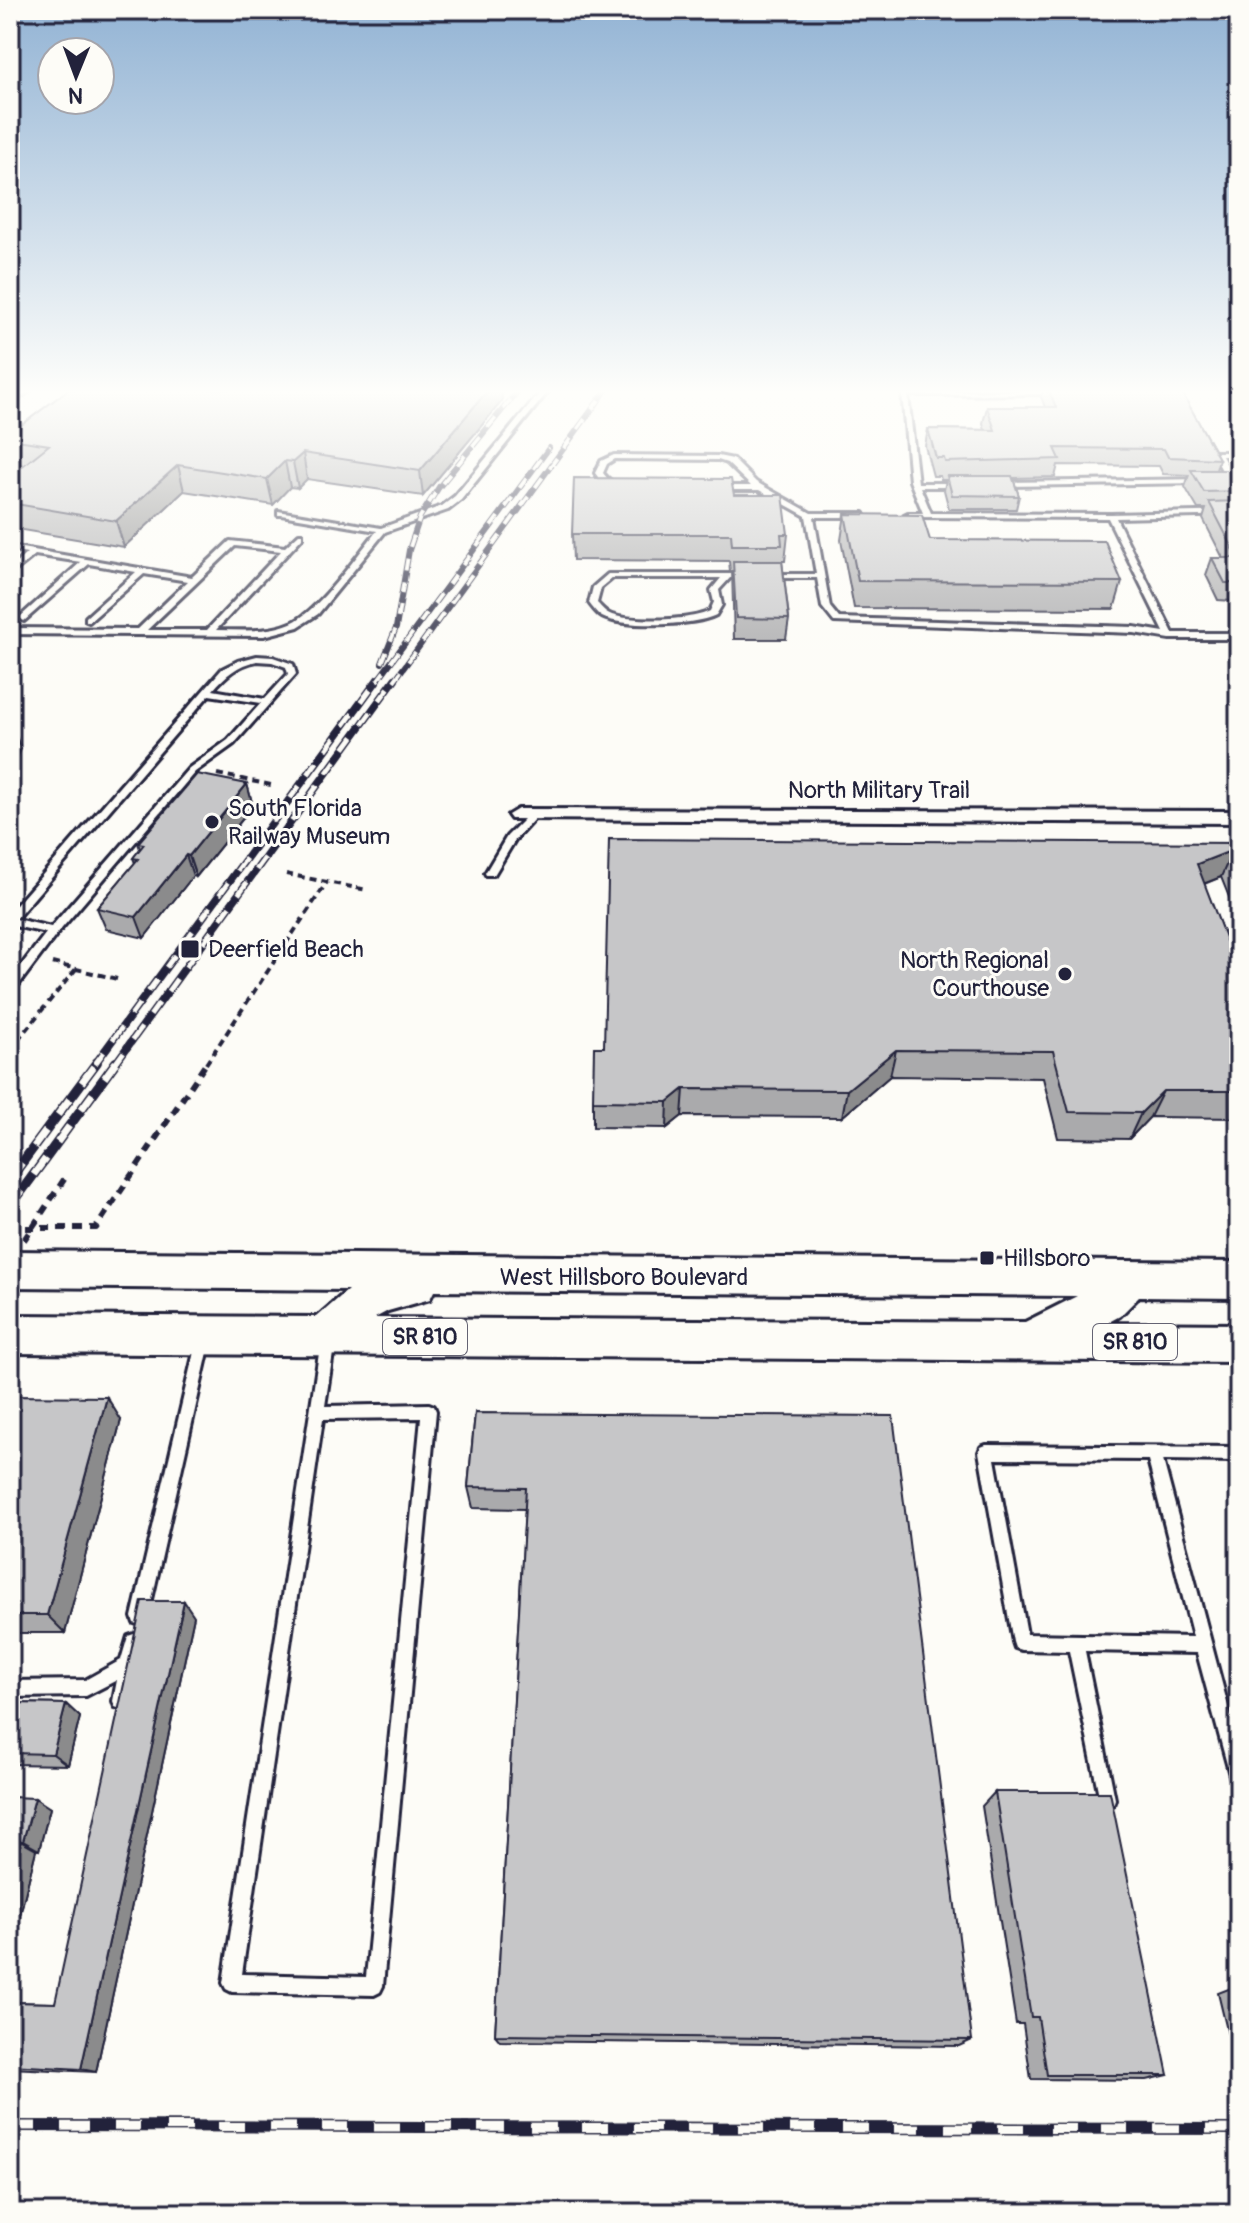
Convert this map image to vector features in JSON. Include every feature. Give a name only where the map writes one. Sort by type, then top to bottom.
[{"type":"main road","name":"West Hillsboro Boulevard","points":[[17,1255],[469,1275],[1239,1280]]},
{"type":"main road","points":[[328,1336],[348,1311],[381,1293],[469,1275]]},
{"type":"main road","points":[[1031,1341],[1105,1303],[1128,1280]]},
{"type":"main road","name":"SR 810","points":[[10,1334],[1239,1343]]},
{"type":"street","name":"North Military Trail","points":[[526,815],[1239,817]]},
{"type":"lane","points":[[281,513],[382,530],[445,508],[462,493]]},
{"type":"lane","points":[[768,493],[810,515],[869,515]]},
{"type":"lane","points":[[919,493],[928,515]]},
{"type":"lane","points":[[899,515],[1239,513]]},
{"type":"lane","points":[[810,515],[826,607],[837,620],[1134,630],[1170,636],[1239,636]]},
{"type":"lane","points":[[1111,516],[1170,636]]},
{"type":"lane","points":[[10,631],[264,633],[295,625],[315,612],[382,530]]},
{"type":"lane","points":[[210,632],[299,536]]},
{"type":"lane","points":[[140,632],[233,543],[286,549]]},
{"type":"lane","points":[[10,548],[194,580]]},
{"type":"lane","points":[[10,573],[33,552]]},
{"type":"lane","points":[[24,618],[87,561]]},
{"type":"lane","points":[[89,619],[142,571]]},
{"type":"lane","points":[[728,576],[715,590],[719,601],[717,609],[710,616],[695,620],[625,620],[604,615],[593,603],[597,587],[611,576],[728,576],[821,576]]},
{"type":"lane","points":[[10,988],[53,931],[192,770],[231,742],[268,702],[292,674],[290,666],[277,659],[257,657],[239,662],[225,671],[10,920],[53,931]]},
{"type":"lane","points":[[207,692],[268,702]]},
{"type":"lane","points":[[490,873],[526,815]]},
{"type":"lane","points":[[115,1725],[205,1335]]},
{"type":"lane","points":[[317,1413],[429,1411],[374,1986],[232,1983],[328,1336]]},
{"type":"lane","points":[[1203,1645],[1021,1642],[986,1452],[1239,1454]]},
{"type":"lane","points":[[1154,1453],[1239,1779]]},
{"type":"lane","points":[[1075,1642],[1107,1799]]},
{"type":"lane","points":[[10,1689],[86,1688],[128,1665]]},
{"type":"path","points":[[286,874],[367,890]]},
{"type":"path","points":[[10,1228],[96,1228],[327,882]]},
{"type":"path","points":[[33,958],[121,980]]},
{"type":"path","points":[[10,1049],[76,969]]},
{"type":"path","points":[[17,1255],[29,1228],[65,1178]]},
{"type":"building","points":[[10,493],[147,493],[116,521],[10,503]]},
{"type":"building","points":[[573,493],[734,493],[783,495],[788,534],[781,534],[782,545],[732,545],[731,534],[572,534]]},
{"type":"building","points":[[1018,493],[1019,496],[952,495]]},
{"type":"building","points":[[1239,501],[1239,583],[1225,583],[1212,558],[1238,558],[1209,502]]},
{"type":"building","points":[[845,514],[922,515],[930,540],[1105,541],[1122,582],[858,581]]},
{"type":"building","points":[[733,561],[782,561],[789,619],[736,618]]},
{"type":"building","points":[[197,774],[247,784],[136,917],[97,908],[138,859],[133,858],[144,844],[138,843]]},
{"type":"building","points":[[609,839],[1239,843],[1239,863],[1233,850],[1197,864],[1239,974],[1239,1091],[1163,1091],[1141,1113],[1069,1112],[1053,1051],[896,1050],[847,1090],[684,1089],[668,1102],[593,1101],[594,1047],[604,1047]]},
{"type":"building","points":[[10,1396],[107,1397],[47,1615],[10,1615]]},
{"type":"building","points":[[475,1413],[893,1416],[972,2040],[495,2035],[526,1488],[468,1487]]},
{"type":"building","points":[[142,1601],[184,1601],[81,2069],[10,2065],[10,2002],[55,2003]]},
{"type":"building","points":[[10,1703],[66,1704],[53,1754],[10,1753]]},
{"type":"building","points":[[995,1792],[1110,1792],[1168,2075],[1047,2075],[1038,2017],[1031,2017]]},
{"type":"building","points":[[10,1797],[35,1798],[10,1880]]},
{"type":"railway","points":[[382,663],[396,628],[409,550],[420,517],[435,493]]},
{"type":"railway","points":[[377,681],[516,493]]},
{"type":"railway","points":[[394,681],[531,493]]},
{"type":"railway","points":[[95,1064],[378,679]]},
{"type":"railway","points":[[115,1064],[395,679]]},
{"type":"railway","points":[[10,1179],[97,1062]]},
{"type":"railway","points":[[10,1207],[116,1062]]},
{"type":"railway","points":[[10,2126],[1239,2129]]},
{"type":"place","name":"South Florida Railway Museum","points":[[212,822]]},
{"type":"place","name":"Deerfield Beach","points":[[190,949]]},
{"type":"place","name":"North Regional Courthouse","points":[[1065,974]]},
{"type":"place","name":"Hillsboro","points":[[987,1258]]}]
